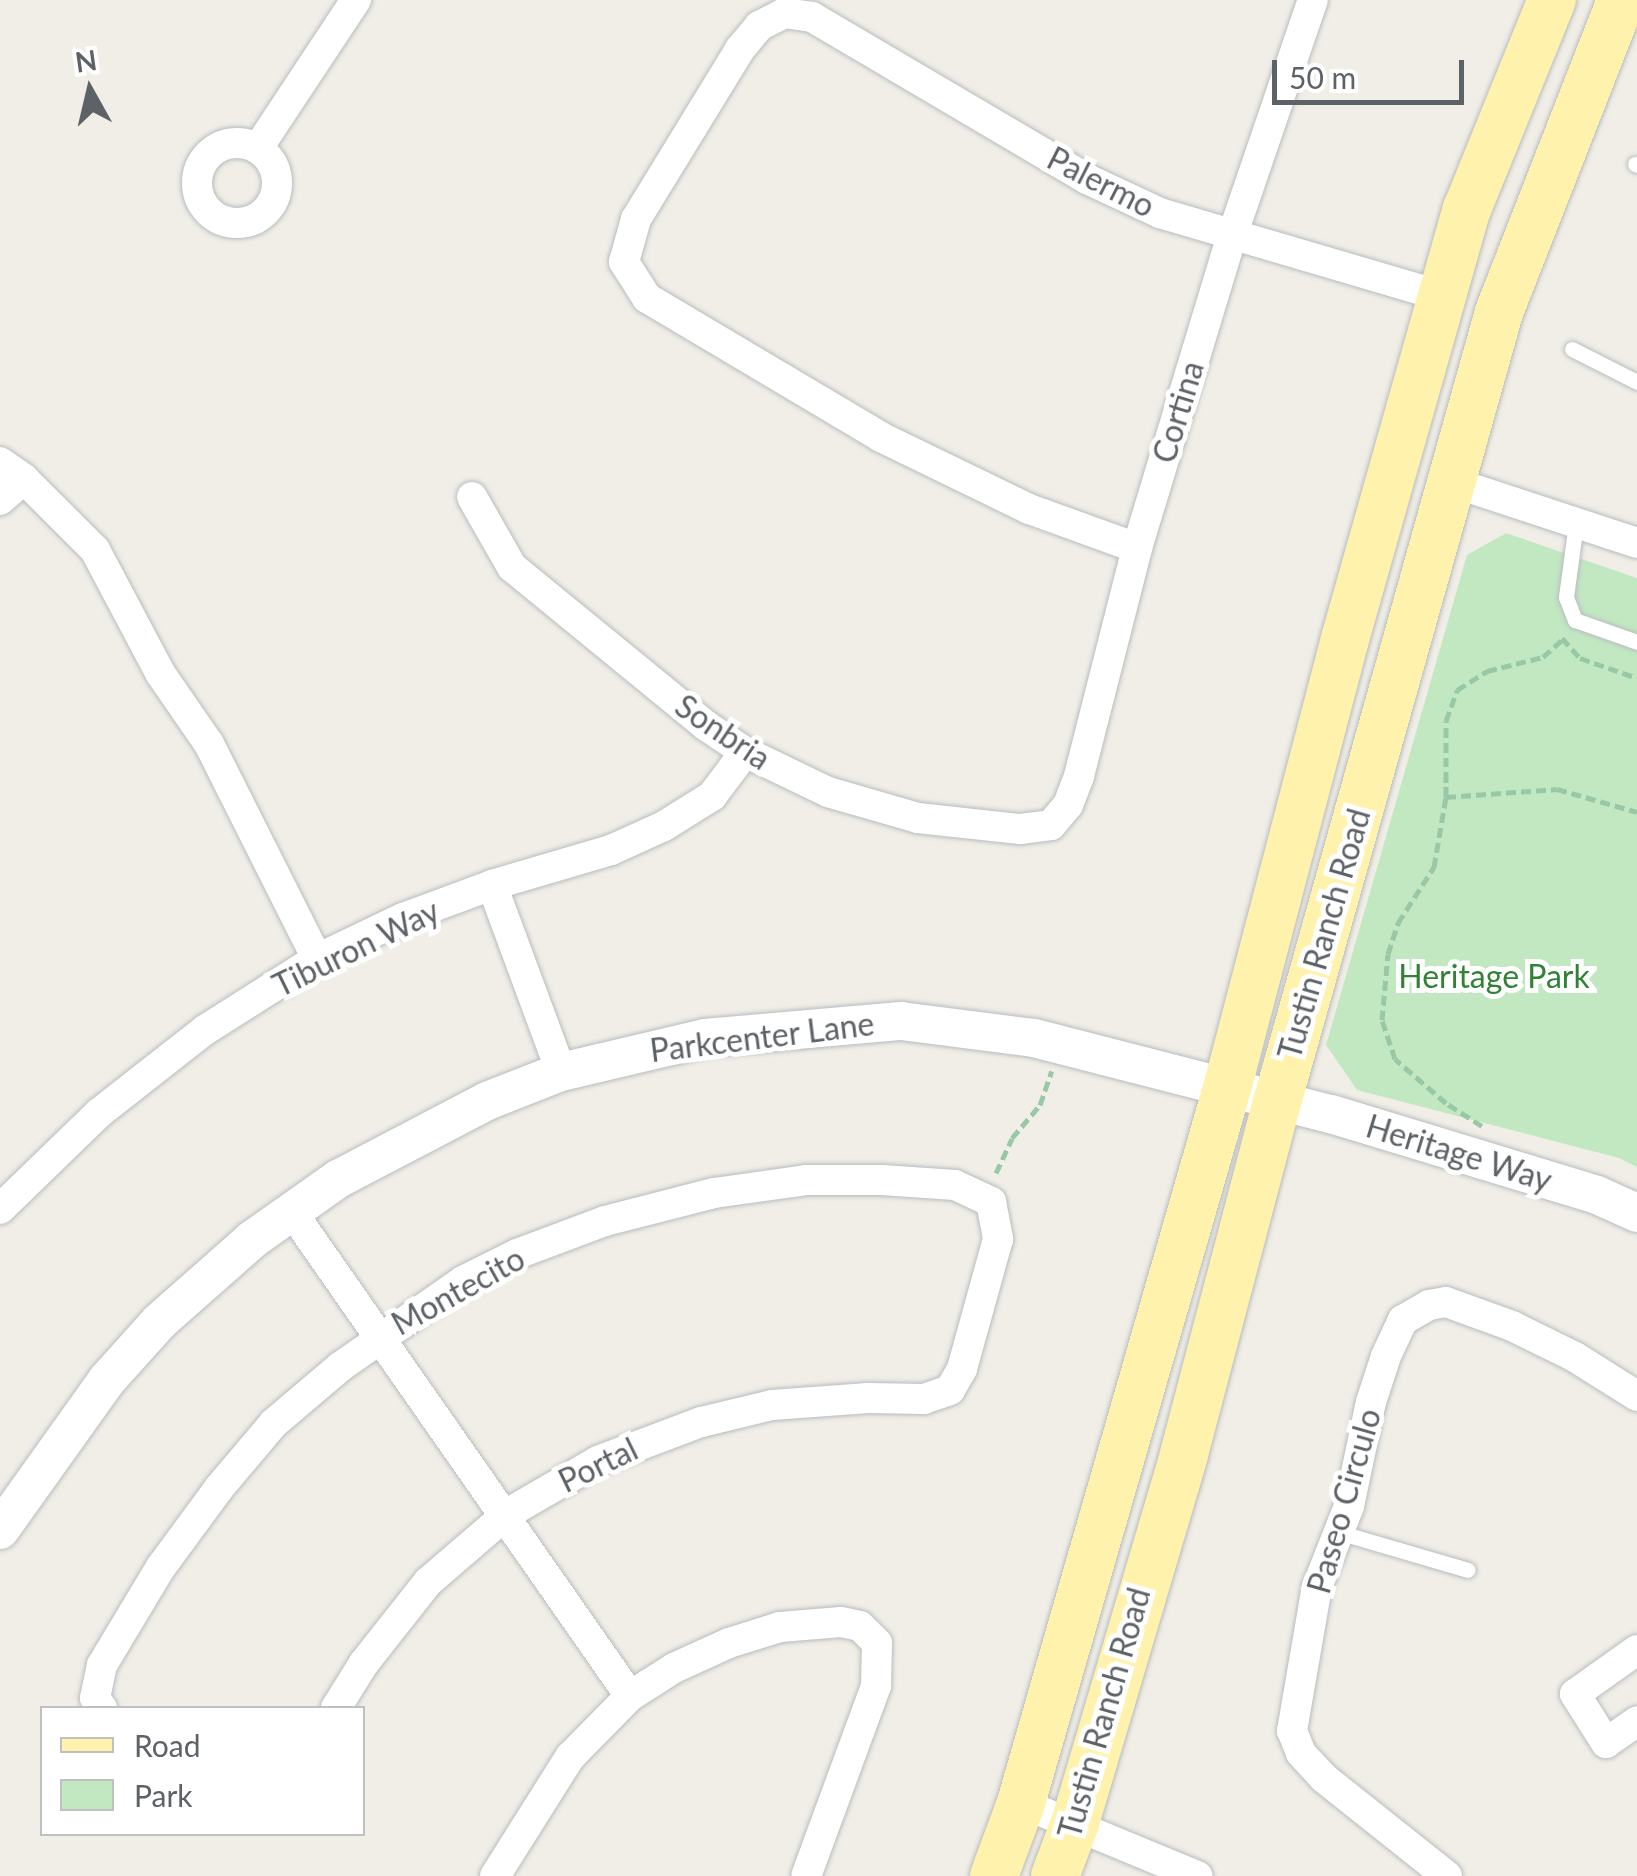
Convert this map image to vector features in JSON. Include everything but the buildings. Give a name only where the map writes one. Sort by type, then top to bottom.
[{"type":"main road","name":"Tustin Ranch Road","points":[[994,1876],[1020,1802],[1228,1086],[1345,638],[1442,296],[1502,113],[1552,0]]},
{"type":"main road","name":"Tustin Ranch Road","points":[[1054,1876],[1075,1823],[1184,1454],[1278,1099],[1499,312],[1621,0]]},
{"type":"street","points":[[258,148],[356,0]]},
{"type":"street","name":"Cortina","points":[[1051,825],[1068,805],[1078,776],[1137,548],[1232,236],[1314,0]]},
{"type":"street","name":"Palermo","points":[[1137,548],[1029,508],[881,437],[647,298],[624,262],[636,219],[740,49],[759,26],[784,12],[812,17],[1087,179],[1160,213],[1442,296]]},
{"type":"street","points":[[0,500],[12,471],[95,550],[160,673],[210,744],[318,960]]},
{"type":"street","points":[[1452,482],[1637,543]]},
{"type":"street","name":"Sonbria","points":[[472,497],[512,567],[705,725],[745,752],[828,792],[918,818],[1020,829],[1051,825]]},
{"type":"street","name":"Tiburon Way","points":[[0,1208],[99,1113],[144,1077],[205,1030],[318,960],[403,918],[492,885],[612,850],[664,826],[712,796],[745,752]]},
{"type":"street","points":[[492,885],[561,1072]]},
{"type":"street","name":"Parkcenter Lane","points":[[0,1530],[76,1420],[159,1322],[254,1239],[338,1179],[433,1125],[561,1072],[705,1038],[798,1027],[901,1022],[1057,1043],[1278,1099]]},
{"type":"street","name":"Heritage Way","points":[[1278,1099],[1597,1194],[1637,1213]]},
{"type":"street","name":"Montecito","points":[[98,1703],[102,1665],[161,1567],[219,1488],[274,1424],[380,1334],[463,1280],[517,1254],[660,1205],[806,1180],[954,1185],[987,1201]]},
{"type":"street","name":"Portal","points":[[337,1706],[364,1663],[428,1582],[507,1514],[598,1461],[701,1422],[772,1405],[868,1398],[924,1400],[950,1390],[962,1369],[998,1239],[987,1201]]},
{"type":"street","points":[[292,1212],[507,1514],[630,1696]]},
{"type":"street","name":"Paseo Circulo","points":[[1447,1876],[1324,1778],[1301,1753],[1292,1731],[1317,1588],[1350,1506],[1371,1402],[1386,1356],[1403,1320],[1429,1304],[1462,1305],[1512,1326],[1635,1390]]},
{"type":"street","points":[[495,1876],[570,1757],[630,1696],[674,1668],[728,1643],[780,1627],[841,1622],[860,1626],[877,1643],[876,1686],[806,1876]]},
{"type":"street","points":[[1637,1650],[1575,1694],[1606,1743],[1637,1721]]},
{"type":"street","points":[[1020,1802],[1197,1876]]},
{"type":"lane","points":[[1572,349],[1637,382]]},
{"type":"lane","points":[[1576,523],[1566,597],[1575,620],[1637,642]]},
{"type":"lane","points":[[1338,1532],[1468,1570]]},
{"type":"path","points":[[1492,1132],[1446,1103],[1395,1059],[1382,1020],[1388,954],[1398,923],[1434,868],[1446,798],[1446,721],[1458,690],[1486,671],[1543,657],[1563,639]]},
{"type":"path","points":[[1446,798],[1557,789],[1637,812]]},
{"type":"path","points":[[987,1201],[1012,1138],[1040,1105],[1057,1043]]},
{"type":"green space","name":"Heritage Park","points":[[1506,533],[1637,578],[1637,1167],[1619,1158],[1357,1090],[1326,1045],[1467,555]]}]
